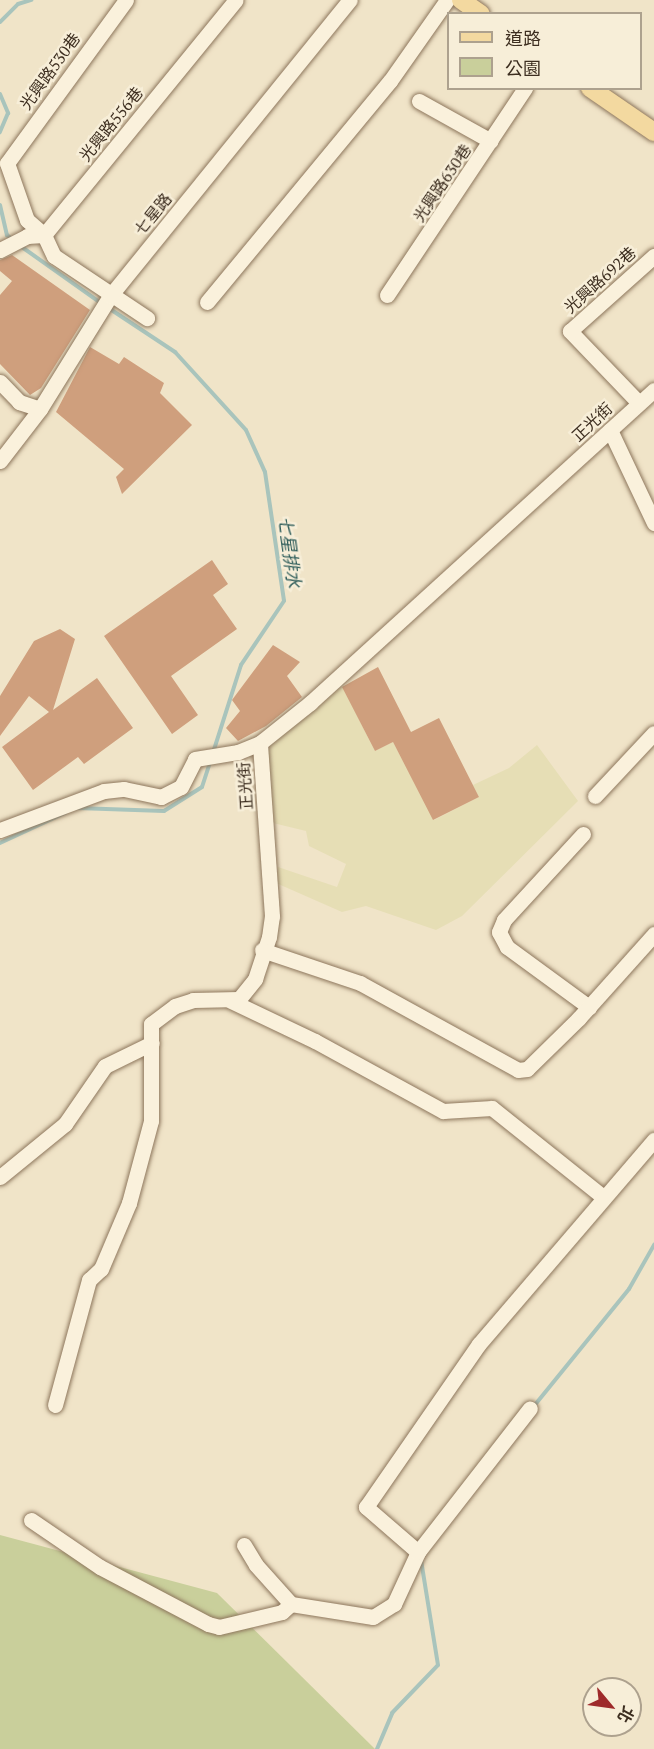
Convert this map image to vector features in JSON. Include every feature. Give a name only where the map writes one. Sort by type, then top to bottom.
[{"type":"main road","points":[[461,0],[478,12]]},
{"type":"main road","points":[[593,90],[654,132]]},
{"type":"street","name":"光興路530巷","points":[[126,0],[7,163],[27,220],[44,235],[54,256],[109,296],[147,318]]},
{"type":"street","name":"光興路556巷","points":[[44,235],[236,0]]},
{"type":"street","name":"七星路","points":[[0,461],[40,409],[109,296],[350,0]]},
{"type":"street","points":[[207,302],[390,81],[447,0]]},
{"type":"street","name":"光興路630巷","points":[[387,295],[524,90]]},
{"type":"street","points":[[419,100],[491,141]]},
{"type":"street","points":[[4,248],[27,236],[44,235]]},
{"type":"street","name":"光興路692巷","points":[[639,403],[570,331],[654,256]]},
{"type":"street","points":[[0,382],[19,402],[40,409]]},
{"type":"street","name":"正光街","points":[[231,1001],[239,999],[255,979],[272,916],[260,743],[294,717],[654,390]]},
{"type":"street","points":[[610,430],[654,523]]},
{"type":"street","points":[[595,796],[654,733]]},
{"type":"street","points":[[0,830],[104,791],[124,789],[161,797],[181,787],[195,759],[238,752],[260,743]]},
{"type":"street","points":[[583,834],[504,920],[499,932],[507,947],[589,1007]]},
{"type":"street","points":[[262,950],[360,984],[518,1070],[527,1069],[589,1007],[654,934]]},
{"type":"street","points":[[55,1405],[89,1280],[101,1269],[129,1203],[151,1121],[151,1024],[175,1006],[207,997],[231,1001],[315,1041],[443,1112],[492,1108],[603,1197]]},
{"type":"street","points":[[0,1177],[65,1124],[105,1066],[152,1043]]},
{"type":"street","points":[[418,1551],[366,1507],[480,1344],[603,1197],[654,1140]]},
{"type":"street","points":[[244,1545],[256,1565],[291,1604],[373,1617],[394,1604],[418,1551],[530,1408]]},
{"type":"street","points":[[32,1520],[100,1567],[208,1624],[219,1627],[282,1612],[291,1604]]},
{"type":"shaded area","points":[[342,686],[375,751],[393,742],[434,820],[479,797],[473,785],[509,768],[537,745],[578,801],[462,916],[436,930],[366,906],[342,912],[276,883],[278,867],[337,887],[346,864],[309,846],[306,831],[273,823],[265,754],[273,741]]},
{"type":"green space","points":[[0,1535],[217,1593],[375,1749],[0,1749]]},
{"type":"building","points":[[12,255],[90,310],[41,388],[30,395],[0,364],[0,295],[12,281],[0,271],[0,260]]},
{"type":"building","points":[[90,347],[119,364],[124,357],[164,383],[160,393],[192,425],[122,494],[116,477],[124,469],[56,412]]},
{"type":"building","points":[[212,560],[228,584],[213,595],[237,629],[171,676],[198,715],[172,734],[104,636]]},
{"type":"building","points":[[60,629],[75,639],[53,710],[97,678],[133,728],[84,764],[78,757],[33,790],[2,747],[49,712],[29,696],[0,736],[0,696],[34,641]]},
{"type":"building","points":[[273,645],[300,662],[287,676],[302,697],[266,726],[238,741],[226,728],[240,711],[232,700]]},
{"type":"building","points":[[378,667],[411,732],[439,718],[479,797],[433,820],[393,742],[375,751],[342,687]]},
{"type":"waterway","name":"七星排水","points":[[0,22],[18,4],[31,0]]},
{"type":"waterway","name":"七星排水","points":[[0,94],[8,113],[0,132]]},
{"type":"waterway","name":"七星排水","points":[[0,205],[7,235],[13,240]]},
{"type":"waterway","name":"七星排水","points":[[19,245],[101,303]]},
{"type":"waterway","name":"七星排水","points":[[107,307],[175,352],[246,430],[265,472],[284,601],[241,665],[213,753]]},
{"type":"waterway","name":"七星排水","points":[[77,808],[164,811],[202,787],[211,760]]},
{"type":"waterway","name":"七星排水","points":[[0,843],[65,813]]},
{"type":"waterway","points":[[534,1406],[629,1289],[654,1245]]},
{"type":"waterway","points":[[377,1749],[392,1713],[438,1665],[421,1560]]}]
